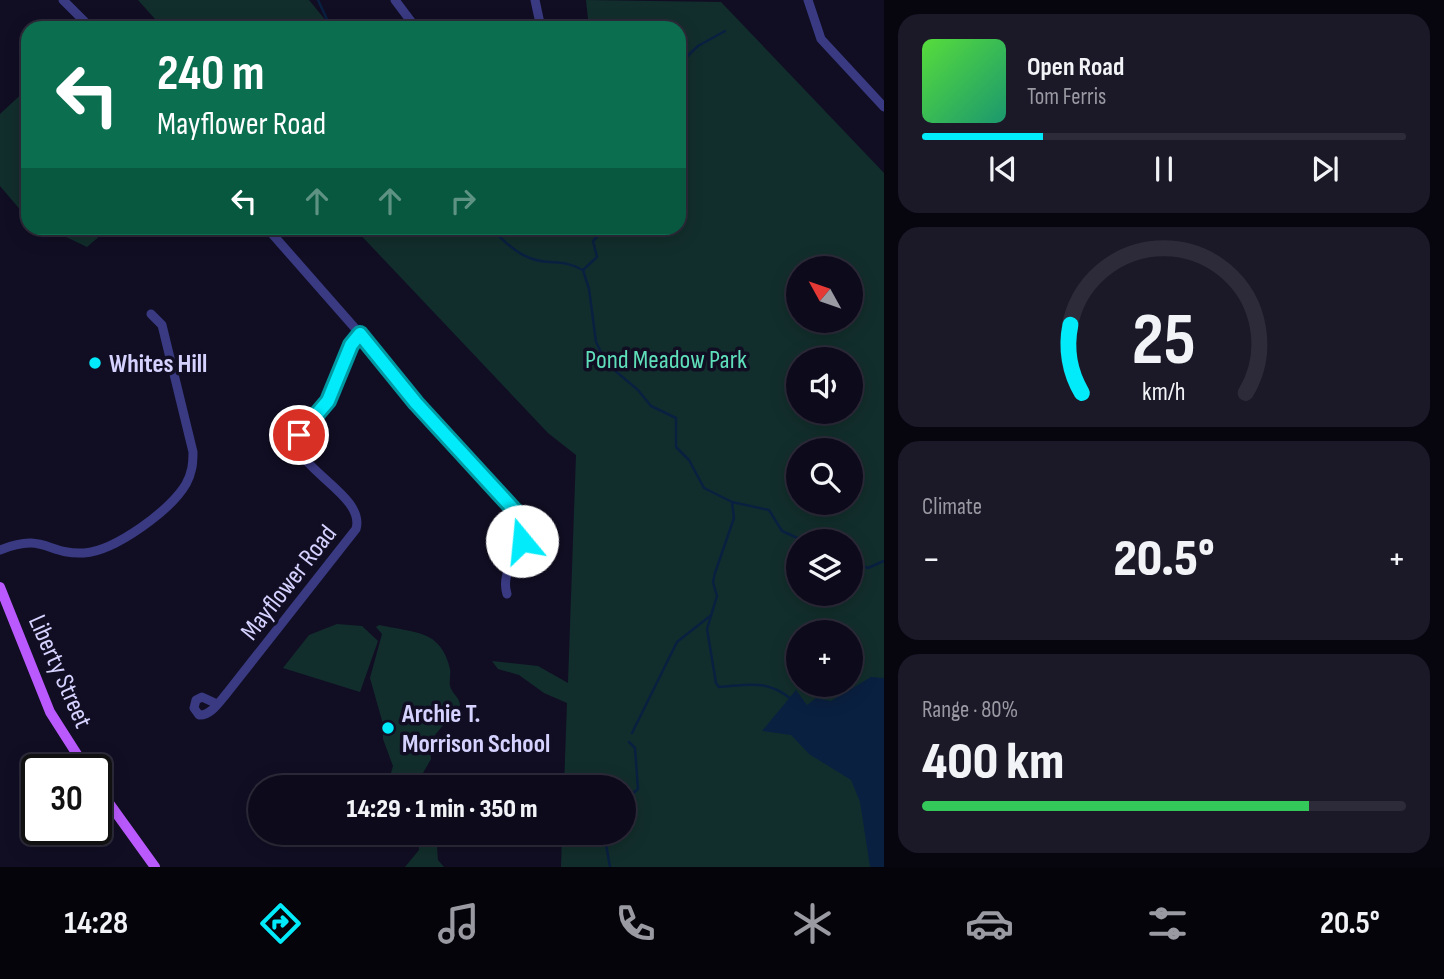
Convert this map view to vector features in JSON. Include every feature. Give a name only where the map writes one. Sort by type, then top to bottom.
[{"type":"main road","name":"Liberty Street","points":[[0,587],[50,712],[77,754]]},
{"type":"main road","points":[[112,807],[155,867]]},
{"type":"street","points":[[63,0],[84,21]]},
{"type":"street","points":[[395,0],[411,21]]},
{"type":"street","points":[[535,0],[540,21]]},
{"type":"street","points":[[808,0],[821,39],[884,107]]},
{"type":"street","points":[[273,235],[416,403],[521,519],[523,536],[505,578],[507,594]]},
{"type":"street","points":[[0,550],[26,541],[74,552],[105,548],[172,502],[185,485],[193,470],[193,452],[162,325],[151,314]]},
{"type":"street","name":"Mayflower Road","points":[[217,704],[204,697],[196,700],[194,708],[197,713],[209,713],[217,704],[356,529],[355,511],[302,453],[298,439],[301,431],[328,401],[351,345],[360,334]]},
{"type":"green space","points":[[138,0],[309,0],[326,21],[157,21]]},
{"type":"green space","name":"Pond Meadow Park","points":[[586,0],[721,2],[884,173],[884,867],[561,867],[562,845],[636,845],[636,775],[564,775],[567,703],[544,693],[519,675],[498,669],[492,661],[538,666],[568,683],[576,455],[548,433],[361,235],[686,235],[686,21],[588,21]]},
{"type":"green space","points":[[21,94],[21,211],[0,186],[0,114]]},
{"type":"green space","points":[[62,235],[101,235],[87,247]]},
{"type":"green space","points":[[337,624],[362,626],[378,641],[360,692],[283,668],[309,635]]},
{"type":"green space","points":[[379,625],[424,635],[440,646],[446,656],[450,669],[450,686],[460,705],[430,741],[431,759],[422,775],[390,775],[393,766],[383,739],[383,724],[370,678],[382,634],[376,627]]},
{"type":"green space","points":[[419,845],[437,845],[438,860],[444,867],[405,867],[419,850]]},
{"type":"water","points":[[871,677],[884,678],[884,867],[870,867],[860,802],[851,780],[809,754],[791,735],[762,731],[790,697],[801,697],[807,705],[816,698],[831,701],[838,697],[863,697],[863,682]]},
{"type":"waterway","points":[[318,0],[328,21]]},
{"type":"waterway","points":[[686,57],[698,46],[725,31]]},
{"type":"waterway","points":[[498,235],[524,256],[569,264],[583,270],[589,289],[596,342],[606,363],[638,390],[651,406],[676,418],[676,447],[689,460],[704,488],[732,502],[734,518],[715,573],[713,582],[717,596],[707,629],[716,683],[719,687],[765,686],[791,699]]},
{"type":"waterway","points":[[583,270],[597,257],[593,241],[599,235]]},
{"type":"waterway","points":[[732,502],[769,510],[782,531],[786,533]]},
{"type":"waterway","points":[[863,566],[868,568],[884,561]]},
{"type":"waterway","points":[[632,733],[677,642],[710,616]]},
{"type":"waterway","points":[[629,742],[635,748],[636,791]]},
{"type":"waterway","points":[[606,845],[610,867]]},
{"type":"place","name":"Whites Hill","points":[[95,363]]},
{"type":"place","name":"Archie T. Morrison School","points":[[388,728]]},
{"type":"route","points":[[299,435],[328,401],[351,345],[360,334],[416,403],[516,512],[523,523],[522,541]]}]
